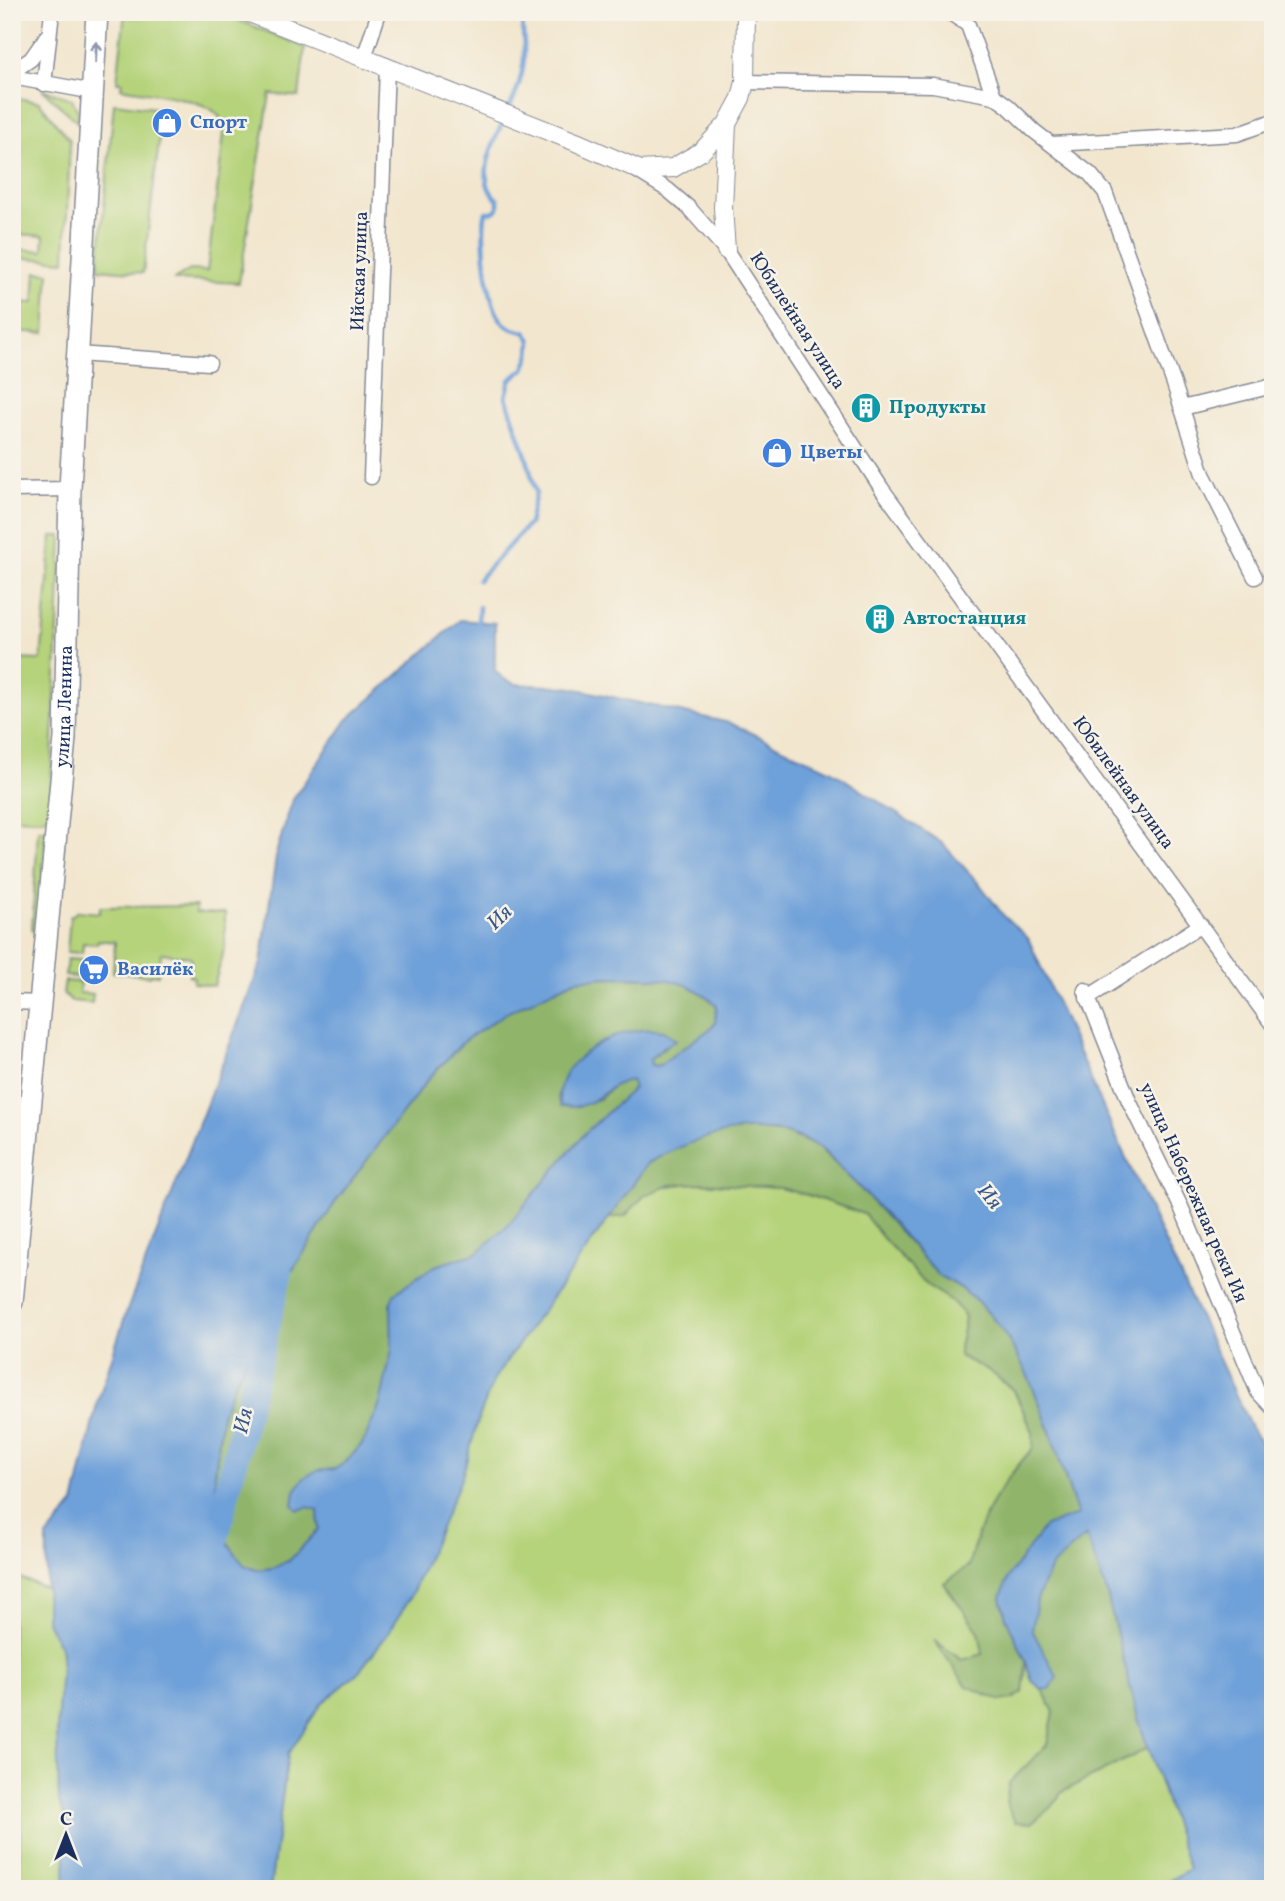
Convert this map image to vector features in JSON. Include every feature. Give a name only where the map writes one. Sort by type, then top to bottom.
[{"type":"main road","name":"улица Ленина","points":[[12,1301],[65,738],[70,489],[97,12]]},
{"type":"street","points":[[44,84],[52,12]]},
{"type":"street","name":"Юбилейная улица","points":[[247,12],[576,142],[629,166],[678,198],[726,250],[883,489],[1273,1025]]},
{"type":"street","points":[[364,58],[379,12]]},
{"type":"street","points":[[629,166],[651,171],[673,168],[702,151],[727,124],[741,98],[745,82],[746,12]]},
{"type":"street","points":[[949,12],[968,25],[994,96]]},
{"type":"street","points":[[12,74],[31,59],[49,32]]},
{"type":"street","name":"Ийская улица","points":[[371,477],[387,68]]},
{"type":"street","points":[[12,74],[68,88],[92,101]]},
{"type":"street","points":[[745,82],[933,85],[994,96],[1090,174],[1105,192],[1203,474],[1255,578]]},
{"type":"street","points":[[1052,144],[1237,134],[1273,121]]},
{"type":"street","points":[[726,250],[723,208],[727,124]]},
{"type":"street","points":[[78,354],[209,363]]},
{"type":"street","points":[[1182,408],[1273,386]]},
{"type":"street","points":[[12,490],[70,489]]},
{"type":"street","name":"улица Набережная реки Ия","points":[[1201,925],[1086,994],[1129,1101],[1181,1206],[1258,1392],[1273,1408]]},
{"type":"street","points":[[12,1002],[40,1003]]},
{"type":"green space","points":[[125,12],[218,12],[305,47],[299,97],[270,94],[239,283],[174,280],[190,270],[207,271],[223,126],[217,114],[198,103],[121,88],[122,82],[117,82]]},
{"type":"green space","points":[[42,89],[72,99],[78,111],[78,123]]},
{"type":"green space","points":[[12,97],[39,102],[70,140],[65,261],[12,257]],"holes":[[[17,234],[44,236],[43,251],[16,249]]]},
{"type":"green space","points":[[114,103],[163,109],[143,273],[98,269]]},
{"type":"green space","points":[[36,272],[49,273],[45,333],[12,331],[12,302],[34,303]]},
{"type":"green space","points":[[52,536],[62,536],[50,810],[47,817],[42,819],[12,818],[12,659],[41,660]]},
{"type":"green space","points":[[38,830],[46,830],[38,930],[32,930]]},
{"type":"green space","points":[[196,906],[196,913],[225,913],[225,946],[214,986],[193,983],[194,977],[189,976],[191,957],[161,953],[158,975],[150,976],[113,972],[115,942],[98,940],[97,944],[83,943],[82,953],[67,952],[70,917],[78,911],[100,913],[100,907]]},
{"type":"green space","points":[[67,959],[82,960],[80,977],[65,976]]},
{"type":"green space","points":[[606,977],[666,979],[692,987],[717,1006],[715,1023],[658,1066],[650,1065],[650,1059],[675,1039],[562,1084],[558,1097],[561,1106],[600,1099],[617,1082],[632,1080],[634,1088],[585,1133],[508,1225],[477,1253],[435,1266],[394,1294],[391,1303],[392,1350],[380,1404],[363,1443],[346,1462],[335,1469],[316,1471],[308,1507],[318,1510],[319,1529],[290,1560],[273,1568],[256,1570],[244,1565],[223,1536],[215,1505],[215,1474],[222,1415],[276,1297],[336,1201],[430,1077],[464,1041],[506,1013],[575,980]]},
{"type":"green space","points":[[65,981],[80,982],[79,993],[93,994],[92,1003],[71,1001],[63,994]]},
{"type":"green space","points":[[746,1129],[786,1133],[818,1147],[857,1185],[939,1276],[968,1293],[992,1317],[1012,1346],[1029,1379],[1078,1515],[1009,1576],[1001,1597],[1006,1618],[1026,1662],[1023,1693],[1012,1699],[1001,1701],[967,1686],[934,1640],[962,1660],[983,1654],[979,1632],[944,1583],[969,1566],[973,1548],[992,1502],[1033,1448],[1033,1432],[1014,1390],[988,1370],[959,1356],[965,1316],[952,1301],[927,1285],[864,1214],[808,1195],[780,1188],[699,1183],[670,1185],[645,1195],[625,1216],[609,1218],[648,1163],[682,1145],[714,1134]]},
{"type":"green space","points":[[699,1183],[780,1188],[864,1214],[927,1285],[952,1301],[965,1316],[959,1356],[988,1370],[1014,1391],[1033,1432],[1033,1448],[1010,1475],[992,1503],[973,1548],[969,1566],[944,1583],[979,1632],[984,1655],[962,1660],[936,1642],[967,1686],[1023,1693],[1026,1662],[1032,1681],[1042,1689],[1054,1712],[1047,1745],[1009,1783],[1050,1808],[1062,1792],[1148,1748],[1189,1869],[1155,1889],[270,1889],[288,1754],[322,1703],[357,1674],[387,1635],[411,1596],[494,1379],[609,1218],[628,1212],[645,1195],[658,1189]]},
{"type":"green space","points":[[1086,1535],[1106,1590],[1148,1748],[1062,1792],[1050,1808],[1032,1823],[1015,1822],[1006,1802],[1009,1783],[1047,1745],[1054,1712],[1042,1689],[1050,1689],[1057,1677],[1032,1630],[1037,1599],[1051,1567]]},
{"type":"green space","points":[[12,1575],[46,1588],[46,1619],[62,1651],[57,1730],[59,1802],[68,1824],[64,1889],[18,1889],[21,1811],[12,1810]]},
{"type":"water","points":[[460,620],[495,623],[495,671],[504,679],[516,684],[568,687],[730,723],[832,771],[942,843],[1004,916],[1028,938],[1119,1143],[1252,1430],[1273,1460],[1273,1889],[1155,1889],[1189,1869],[1138,1718],[1106,1590],[1086,1536],[1051,1567],[1037,1599],[1032,1630],[1057,1677],[1050,1689],[1042,1689],[1032,1681],[1006,1618],[1001,1597],[1009,1576],[1045,1526],[1078,1515],[1044,1414],[1012,1346],[992,1317],[968,1293],[939,1276],[824,1151],[796,1136],[753,1129],[709,1137],[648,1163],[494,1379],[479,1417],[462,1477],[411,1596],[387,1635],[357,1674],[322,1703],[288,1754],[270,1889],[64,1889],[68,1824],[59,1802],[57,1730],[62,1651],[46,1619],[47,1537],[74,1504],[97,1404],[126,1313],[261,963],[277,850],[293,799],[347,720]],"holes":[[[606,977],[652,978],[692,988],[717,1006],[715,1023],[658,1066],[651,1065],[650,1059],[676,1040],[664,1032],[646,1030],[610,1038],[577,1060],[566,1074],[560,1089],[561,1106],[584,1105],[622,1082],[631,1080],[634,1088],[585,1133],[508,1225],[477,1253],[435,1266],[394,1294],[391,1303],[392,1350],[380,1404],[363,1443],[346,1462],[335,1469],[316,1471],[304,1478],[295,1491],[293,1505],[298,1510],[308,1507],[318,1510],[319,1529],[290,1560],[273,1568],[256,1570],[244,1565],[223,1536],[215,1505],[215,1474],[222,1415],[276,1297],[336,1201],[430,1077],[464,1041],[506,1013],[575,980]]]},
{"type":"waterway","points":[[509,109],[524,62],[521,12]]},
{"type":"waterway","points":[[478,580],[529,524],[536,493],[506,397],[510,380],[524,369],[530,354],[531,340],[525,332],[506,325],[496,311],[484,250],[486,212],[493,212],[498,208],[498,200],[487,182],[488,160],[505,117]]},
{"type":"waterway","points":[[478,622],[479,607]]},
{"type":"waterway","name":"Ия","points":[[211,1558],[280,1272]]},
{"type":"place","name":"Спорт","points":[[167,123]]},
{"type":"place","name":"Продукты","points":[[866,408]]},
{"type":"place","name":"Цветы","points":[[777,453]]},
{"type":"place","name":"Автостанция","points":[[880,619]]},
{"type":"place","name":"Василёк","points":[[94,970]]}]
